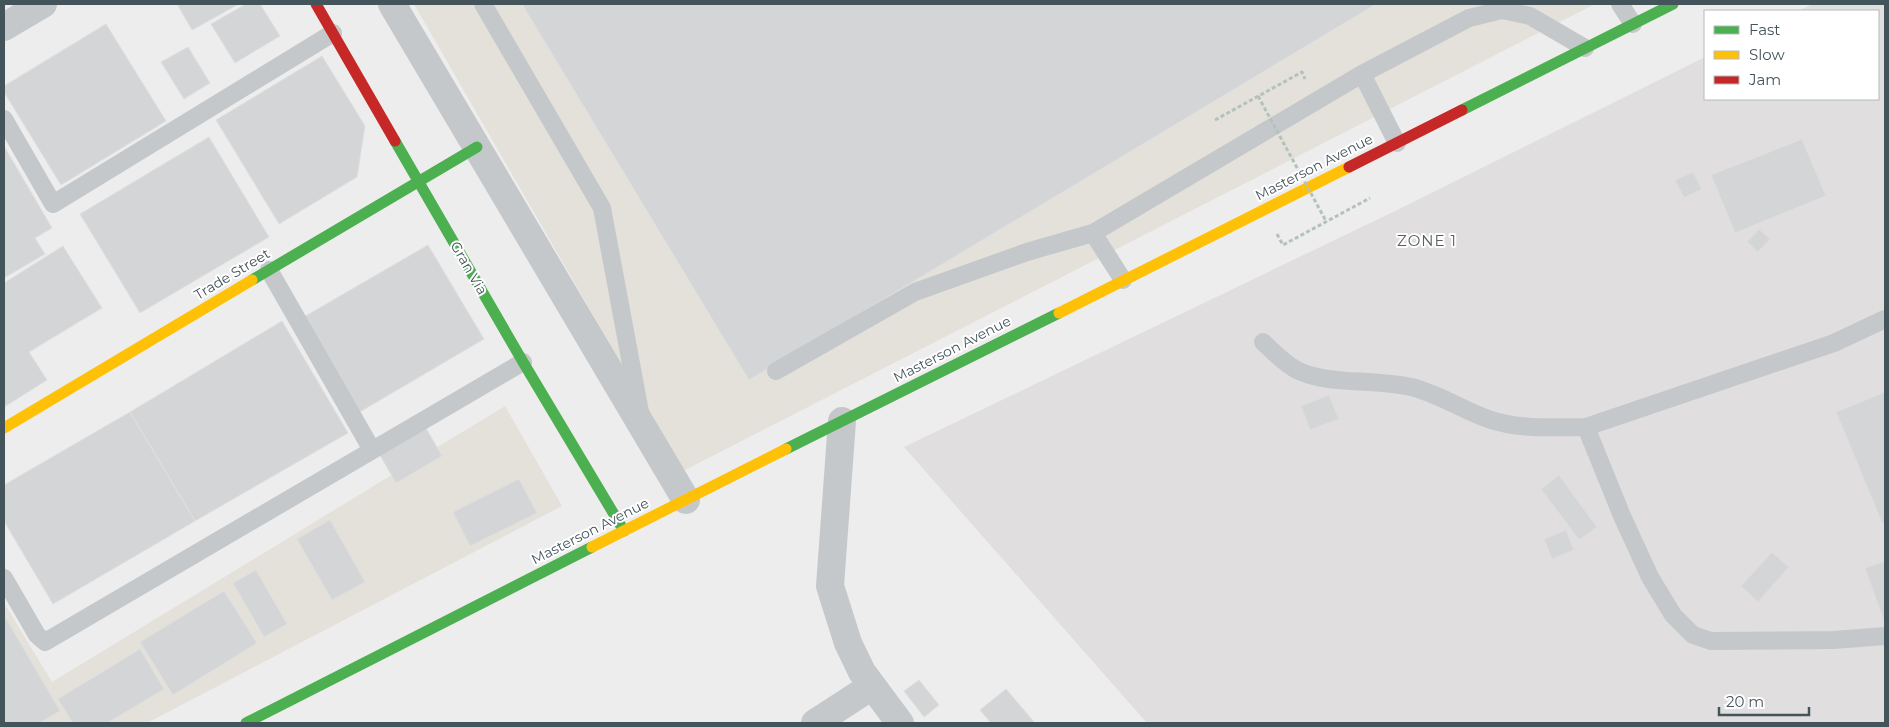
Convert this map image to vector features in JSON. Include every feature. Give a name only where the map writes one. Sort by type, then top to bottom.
[{"type":"main road","name":"Gran Via","points":[[316,4],[523,362],[624,531]]},
{"type":"main road","name":"Masterson Avenue","points":[[246,723],[1673,4]]},
{"type":"main road","name":"Trade Street","points":[[4,428],[477,147]]},
{"type":"street","points":[[4,27],[43,4]]},
{"type":"street","points":[[392,4],[686,500]]},
{"type":"street","points":[[842,422],[830,586],[848,643],[862,672],[900,723]]},
{"type":"street","points":[[816,723],[872,686]]},
{"type":"lane","points":[[483,4],[602,208],[643,427]]},
{"type":"lane","points":[[1620,4],[1633,24]]},
{"type":"lane","points":[[776,371],[915,292],[1027,252],[1093,233],[1362,74],[1469,18],[1502,10],[1530,16],[1585,48]]},
{"type":"lane","points":[[4,119],[53,204],[333,33]]},
{"type":"lane","points":[[1362,74],[1397,142]]},
{"type":"lane","points":[[1093,233],[1123,280]]},
{"type":"lane","points":[[269,270],[372,450]]},
{"type":"lane","points":[[1263,342],[1295,370],[1311,376],[1398,384],[1415,388],[1488,419],[1535,428],[1586,426],[1834,343],[1885,319]]},
{"type":"lane","points":[[4,578],[37,635],[45,642],[523,362]]},
{"type":"lane","points":[[1586,426],[1622,516],[1650,577],[1673,615],[1693,635],[1711,641],[1834,640],[1885,636]]},
{"type":"path","points":[[1215,120],[1302,72]]},
{"type":"path","points":[[1258,96],[1326,221]]},
{"type":"path","points":[[1283,245],[1370,198]]},
{"type":"shaded area","points":[[414,4],[1595,4],[683,471]]},
{"type":"shaded area","points":[[1813,4],[1885,4],[1885,723],[1147,723],[904,447],[1393,212],[1704,57],[1704,100],[1879,100],[1879,10],[1800,10]]},
{"type":"shaded area","points":[[505,406],[562,506],[147,723],[4,723],[4,603],[52,682]]},
{"type":"building","points":[[177,4],[239,4],[192,30]]},
{"type":"building","points":[[246,4],[260,4],[280,36],[235,63],[211,24]]},
{"type":"building","points":[[522,4],[1376,4],[749,380]]},
{"type":"building","points":[[106,24],[166,121],[61,185],[4,92],[4,86]]},
{"type":"building","points":[[188,47],[210,83],[184,99],[161,62]]},
{"type":"building","points":[[322,56],[365,126],[357,177],[279,224],[216,120]]},
{"type":"building","points":[[209,137],[269,237],[140,313],[80,214]]},
{"type":"building","points":[[1802,139],[1826,196],[1735,233],[1711,175]]},
{"type":"building","points":[[4,146],[52,228],[35,238],[45,254],[4,278]]},
{"type":"building","points":[[1693,172],[1702,189],[1684,198],[1675,180]]},
{"type":"building","points":[[1759,229],[1770,239],[1758,252],[1747,242]]},
{"type":"building","points":[[428,245],[484,339],[358,413],[302,318]]},
{"type":"building","points":[[63,246],[102,308],[29,352],[47,380],[4,407],[4,283]]},
{"type":"building","points":[[282,321],[348,433],[195,521],[130,412]]},
{"type":"building","points":[[1885,392],[1885,521],[1882,523],[1836,412]]},
{"type":"building","points":[[1329,395],[1339,419],[1310,430],[1301,406]]},
{"type":"building","points":[[130,412],[195,521],[53,604],[4,521],[4,485]]},
{"type":"building","points":[[423,423],[442,456],[396,483],[377,450]]},
{"type":"building","points":[[1559,475],[1597,527],[1579,540],[1541,489]]},
{"type":"building","points":[[519,479],[537,513],[470,546],[453,512]]},
{"type":"building","points":[[330,520],[365,582],[332,600],[297,539]]},
{"type":"building","points":[[1566,530],[1574,550],[1552,559],[1544,539]]},
{"type":"building","points":[[1772,552],[1789,567],[1758,602],[1741,586]]},
{"type":"building","points":[[1885,561],[1885,624],[1865,568]]},
{"type":"building","points":[[256,570],[287,624],[264,637],[233,583]]},
{"type":"building","points":[[224,591],[257,643],[173,695],[140,642]]},
{"type":"building","points":[[4,615],[60,711],[39,723],[4,723]]},
{"type":"building","points":[[140,649],[164,689],[107,723],[73,723],[58,699]]},
{"type":"building","points":[[919,680],[939,705],[924,717],[904,691]]},
{"type":"building","points":[[1006,689],[1035,723],[991,723],[980,710]]},
{"type":"traffic: fast","points":[[1462,110],[1673,4]]},
{"type":"traffic: fast","points":[[395,141],[523,362],[624,531]]},
{"type":"traffic: fast","points":[[252,280],[477,147]]},
{"type":"traffic: fast","points":[[786,449],[1059,313]]},
{"type":"traffic: fast","points":[[246,723],[592,547]]},
{"type":"traffic: slow","points":[[1059,313],[1349,167]]},
{"type":"traffic: slow","points":[[4,428],[252,280]]},
{"type":"traffic: slow","points":[[592,547],[786,449]]},
{"type":"traffic: jam","points":[[316,4],[395,141]]},
{"type":"traffic: jam","points":[[1349,167],[1462,110]]},
{"type":"district","name":"ZONE 1","points":[[1427,241]]}]
